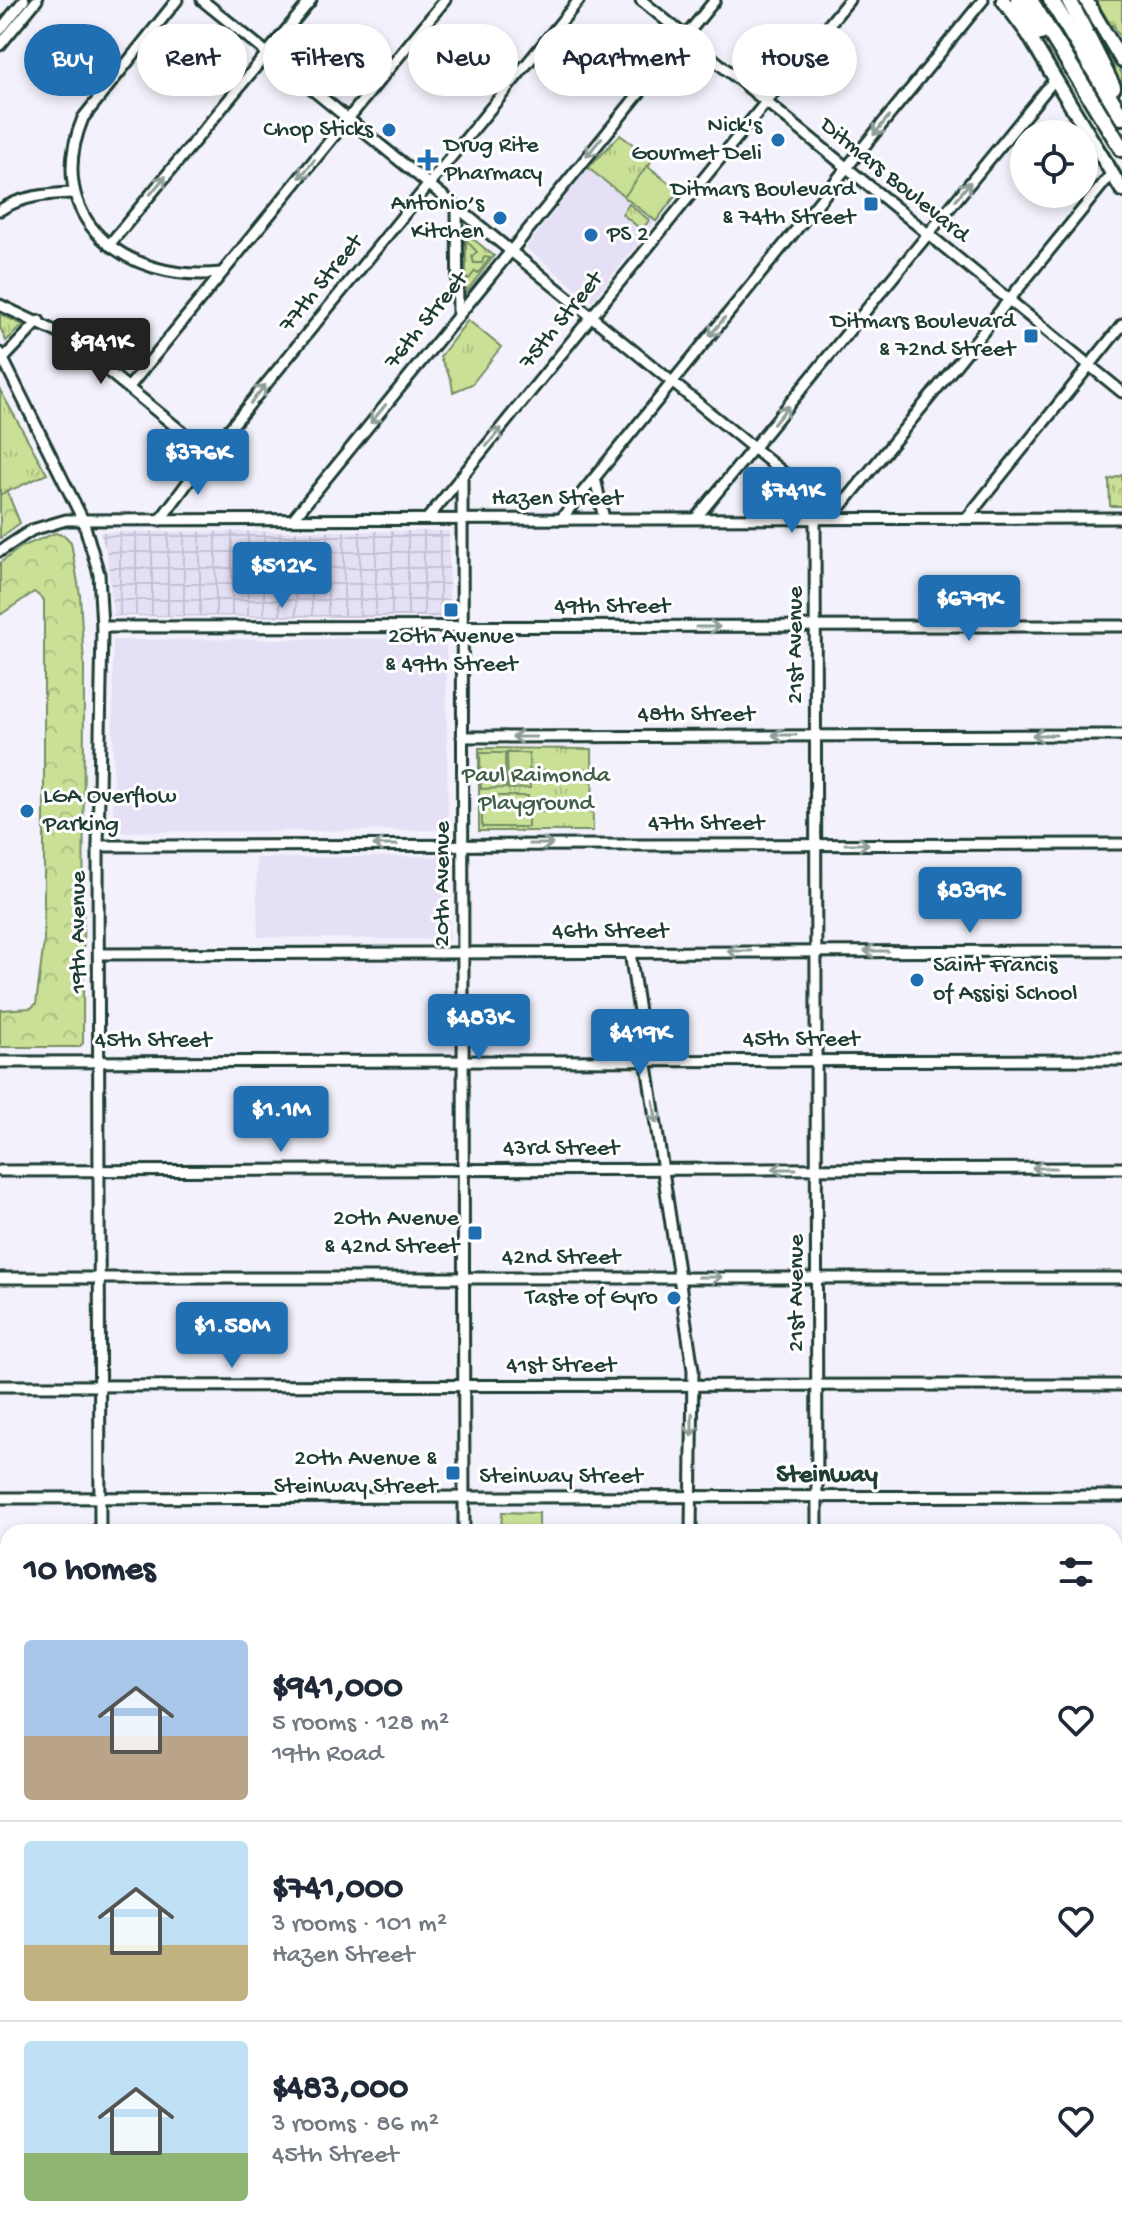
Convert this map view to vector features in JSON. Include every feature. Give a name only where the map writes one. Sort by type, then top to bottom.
[{"type":"highway","points":[[1018,0],[1067,77],[1120,145]]},
{"type":"highway","points":[[1030,0],[1120,145]]},
{"type":"highway","points":[[1051,0],[1122,117]]},
{"type":"highway","points":[[1069,0],[1122,105]]},
{"type":"main road","points":[[1003,0],[1122,190]]},
{"type":"main road","points":[[1086,0],[1122,61]]},
{"type":"street","points":[[0,30],[24,0]]},
{"type":"street","points":[[0,45],[37,0]]},
{"type":"street","points":[[177,0],[83,118],[72,161],[73,193],[85,220],[109,245],[132,261],[182,273],[221,273]]},
{"type":"street","points":[[202,0],[263,49]]},
{"type":"street","points":[[292,24],[311,0]]},
{"type":"street","points":[[129,387],[445,0]]},
{"type":"street","name":"77th Street","points":[[160,520],[209,454],[579,0]]},
{"type":"street","name":"Ditmars Boulevard","points":[[641,0],[670,24]]},
{"type":"street","name":"76th Street","points":[[695,24],[715,0]]},
{"type":"street","name":"75th Street","points":[[427,519],[849,0]]},
{"type":"street","points":[[561,519],[983,0]]},
{"type":"street","points":[[109,245],[263,59]]},
{"type":"street","name":"Ditmars Boulevard","points":[[716,61],[1122,392]]},
{"type":"street","points":[[696,518],[1055,79]]},
{"type":"street","points":[[320,96],[810,495],[817,518],[844,503],[1112,173]]},
{"type":"street","name":"76th Street","points":[[293,519],[636,96]]},
{"type":"street","points":[[0,210],[44,194],[73,193]]},
{"type":"street","points":[[457,208],[458,316]]},
{"type":"street","points":[[0,305],[65,336],[209,454]]},
{"type":"street","points":[[2,356],[39,321]]},
{"type":"street","points":[[967,518],[1122,325]]},
{"type":"street","name":"19th Avenue","points":[[2,356],[83,520],[99,574],[102,627],[98,846],[100,1524]]},
{"type":"street","name":"20th Avenue","points":[[462,477],[464,1524]]},
{"type":"street","points":[[595,478],[604,519]]},
{"type":"street","name":"21st Avenue","points":[[817,518],[817,1524]]},
{"type":"street","name":"Hazen Street","points":[[0,551],[20,537],[66,520],[1122,518]]},
{"type":"street","name":"49th Street","points":[[102,627],[1122,626]]},
{"type":"street","name":"48th Street","points":[[462,737],[1122,735]]},
{"type":"street","name":"47th Street","points":[[98,846],[1122,844]]},
{"type":"street","name":"46th Street","points":[[99,954],[1122,951]]},
{"type":"street","points":[[630,952],[693,1370],[691,1524]]},
{"type":"street","name":"45th Street","points":[[0,1062],[1122,1060]]},
{"type":"street","name":"43rd Street","points":[[0,1171],[1122,1168]]},
{"type":"street","name":"42nd Street","points":[[0,1278],[1122,1278]]},
{"type":"street","name":"41st Street","points":[[0,1386],[1122,1385]]},
{"type":"street","name":"Steinway Street","points":[[0,1498],[1122,1496]]},
{"type":"shaded area","name":"PS 2","points":[[588,168],[656,221],[592,301],[526,248]]},
{"type":"shaded area","points":[[449,531],[449,617],[113,616],[107,554],[100,532]]},
{"type":"shaded area","points":[[446,638],[448,830],[113,832],[113,640]]},
{"type":"shaded area","points":[[449,856],[449,940],[258,937],[256,858]]},
{"type":"green space","points":[[1010,0],[1021,11],[1089,120],[1085,120]]},
{"type":"green space","points":[[1074,0],[1077,0],[1122,74],[1122,89]]},
{"type":"green space","points":[[1096,0],[1122,0],[1122,40],[1111,26]]},
{"type":"green space","points":[[620,135],[653,159],[648,166],[679,191],[656,221],[588,168]]},
{"type":"green space","points":[[1098,135],[1122,173],[1122,180],[1098,141]]},
{"type":"green space","points":[[647,166],[679,191],[656,221],[624,197]]},
{"type":"green space","points":[[629,204],[649,220],[642,230],[622,214]]},
{"type":"green space","points":[[466,233],[494,256],[466,292]]},
{"type":"green space","points":[[466,240],[477,252],[472,256],[474,263],[482,263],[484,257],[490,258],[469,279],[466,277]]},
{"type":"green space","points":[[0,314],[23,325],[6,341],[0,327]]},
{"type":"green space","points":[[468,320],[501,347],[472,384],[453,392],[451,379],[440,357]]},
{"type":"green space","points":[[0,390],[47,474],[0,495]]},
{"type":"green space","points":[[1122,475],[1122,506],[1110,506],[1109,480]]},
{"type":"green space","points":[[7,491],[20,523],[0,538],[0,495]]},
{"type":"green space","points":[[55,533],[71,542],[80,595],[84,665],[83,1043],[79,1047],[0,1047],[0,1010],[31,1008],[36,1004],[44,942],[44,600],[34,592],[0,615],[0,563],[21,547]]},
{"type":"green space","name":"Paul Raimonda Playground","points":[[479,748],[592,749],[593,831],[479,831]]},
{"type":"green space","points":[[480,753],[505,753],[506,788],[481,789]]},
{"type":"green space","points":[[507,753],[529,753],[530,788],[508,789]]},
{"type":"green space","points":[[482,796],[528,796],[528,827],[482,827]]},
{"type":"green space","points":[[502,1512],[539,1513],[539,1524],[501,1524]]},
{"type":"place","name":"Chop Sticks","points":[[389,130]]},
{"type":"place","name":"Nick's Gourmet Deli","points":[[778,140]]},
{"type":"place","name":"Drug Rite Pharmacy","points":[[428,160]]},
{"type":"place","name":"Ditmars Boulevard & 74th Street","points":[[871,204]]},
{"type":"place","name":"Antonio’s Kitchen","points":[[500,218]]},
{"type":"place","name":"PS 2","points":[[591,235]]},
{"type":"place","name":"Ditmars Boulevard & 72nd Street","points":[[1031,336]]},
{"type":"place","name":"20th Avenue & 49th Street","points":[[451,610]]},
{"type":"place","name":"LGA Overflow Parking","points":[[27,811]]},
{"type":"place","name":"Saint Francis of Assisi School","points":[[917,980]]},
{"type":"place","name":"20th Avenue & 42nd Street","points":[[475,1233]]},
{"type":"place","name":"Taste of Gyro","points":[[674,1298]]},
{"type":"place","name":"20th Avenue & Steinway Street","points":[[453,1473]]},
{"type":"district","name":"Steinway","points":[[827,1476]]}]
